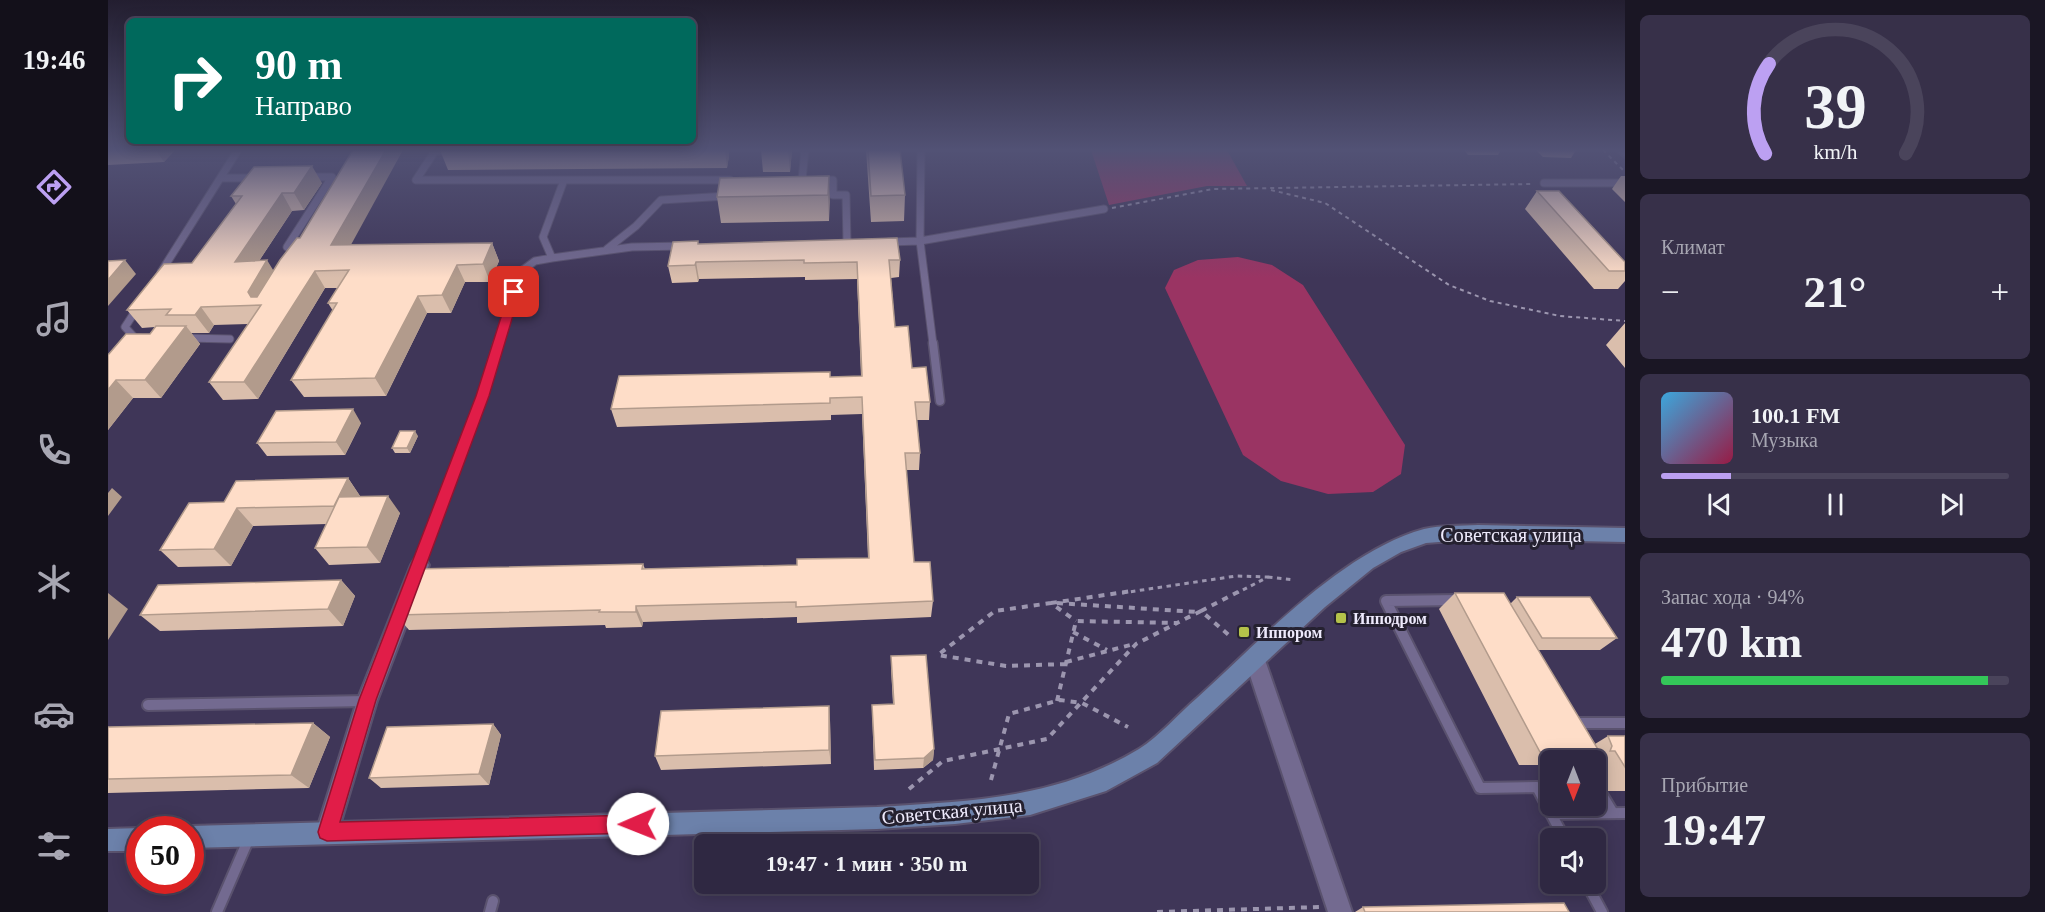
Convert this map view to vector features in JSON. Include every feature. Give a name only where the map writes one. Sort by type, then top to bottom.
[{"type":"main road","name":"Советская улица","points":[[204,836],[877,818],[955,813],[1030,804],[1098,783],[1149,755],[1318,601],[1367,563],[1395,547],[1426,536],[1478,532],[1625,535]]},
{"type":"main road","points":[[108,840],[126,839]]},
{"type":"street","points":[[327,832],[368,700],[420,565]]},
{"type":"street","points":[[1255,660],[1336,910]]},
{"type":"lane","points":[[157,278],[213,193]]},
{"type":"lane","points":[[294,262],[300,252],[287,247],[322,193]]},
{"type":"lane","points":[[552,258],[543,237],[559,193]]},
{"type":"lane","points":[[921,193],[920,241],[940,401]]},
{"type":"lane","points":[[821,195],[846,195],[847,243]]},
{"type":"lane","points":[[606,250],[636,226],[661,200],[677,197],[737,196]]},
{"type":"lane","points":[[878,242],[920,241],[1104,209]]},
{"type":"lane","points":[[835,243],[857,243]]},
{"type":"lane","points":[[420,565],[482,396],[520,272],[535,261],[552,258],[606,250],[692,246]]},
{"type":"lane","points":[[144,297],[125,327],[135,338],[146,338]]},
{"type":"lane","points":[[182,338],[230,339]]},
{"type":"lane","points":[[1466,600],[1386,601],[1480,788],[1537,787],[1540,793]]},
{"type":"lane","points":[[148,705],[368,700]]},
{"type":"lane","points":[[1566,733],[1560,724],[1625,723]]},
{"type":"lane","points":[[1606,797],[1619,813]]},
{"type":"lane","points":[[217,912],[251,834]]},
{"type":"lane","points":[[1592,894],[1602,912]]},
{"type":"path","points":[[1104,209],[1194,193]]},
{"type":"path","points":[[1283,193],[1325,203],[1449,285],[1490,301],[1560,316],[1625,321]]},
{"type":"path","points":[[1269,577],[1136,644],[1066,663],[1006,666],[938,655],[995,611],[1236,576],[1269,577],[1294,580]]},
{"type":"path","points":[[1051,603],[1200,612],[1231,637]]},
{"type":"path","points":[[1051,603],[1076,621],[1177,623]]},
{"type":"path","points":[[1057,700],[1076,621]]},
{"type":"path","points":[[1073,632],[1108,651]]},
{"type":"path","points":[[909,789],[943,761],[1047,739],[1136,644]]},
{"type":"path","points":[[991,780],[1009,714],[1057,700],[1082,703],[1128,727]]},
{"type":"path","points":[[1157,912],[1336,910]]},
{"type":"shaded area","points":[[1105,193],[1173,193],[1109,205]]},
{"type":"shaded area","points":[[1238,257],[1272,265],[1303,285],[1405,445],[1401,474],[1373,492],[1328,494],[1281,481],[1243,455],[1165,288],[1174,270],[1198,260]]},
{"type":"building","points":[[234,193],[294,193],[282,193],[235,262],[267,260],[248,292],[251,297],[257,297],[280,260],[297,238],[300,238],[327,193],[361,193],[331,245],[492,243],[483,264],[457,265],[442,295],[418,296],[375,378],[291,380],[337,303],[328,303],[349,270],[315,271],[244,382],[209,382],[261,305],[201,307],[195,315],[166,315],[171,309],[127,310],[164,264],[192,263],[242,196],[231,196]]},
{"type":"building","points":[[718,193],[828,193],[828,195],[717,197]]},
{"type":"building","points":[[871,193],[905,193],[905,195],[871,196]]},
{"type":"building","points":[[1538,193],[1560,193],[1625,262],[1625,271],[1609,271]]},
{"type":"building","points":[[897,238],[900,260],[889,260],[895,327],[908,326],[912,368],[926,367],[930,402],[915,402],[920,453],[905,453],[914,562],[930,562],[933,601],[796,607],[796,602],[636,606],[636,612],[599,612],[600,610],[396,615],[414,569],[643,564],[642,569],[797,565],[797,559],[869,558],[862,397],[830,398],[830,403],[611,409],[619,376],[830,372],[830,377],[862,376],[857,262],[804,263],[804,260],[696,262],[695,265],[668,266],[673,242],[698,241],[698,244]]},
{"type":"building","points":[[125,260],[108,280],[108,261]]},
{"type":"building","points":[[156,326],[186,326],[145,380],[116,380],[108,390],[108,355],[126,334],[150,334]]},
{"type":"building","points":[[353,409],[336,442],[257,443],[276,411]]},
{"type":"building","points":[[400,431],[415,431],[407,448],[392,448]]},
{"type":"building","points":[[348,478],[334,506],[237,508],[214,549],[160,550],[189,503],[224,502],[236,481]]},
{"type":"building","points":[[388,496],[367,547],[315,548],[339,497]]},
{"type":"building","points":[[341,580],[328,609],[140,615],[158,585]]},
{"type":"building","points":[[1455,593],[1504,593],[1598,750],[1540,750],[1540,752]]},
{"type":"building","points":[[1517,597],[1590,597],[1617,638],[1542,638]]},
{"type":"building","points":[[926,655],[934,749],[924,758],[875,760],[872,705],[894,704],[891,656]]},
{"type":"building","points":[[829,706],[829,750],[655,756],[661,711]]},
{"type":"building","points":[[313,723],[291,775],[108,779],[108,727]]},
{"type":"building","points":[[493,724],[479,774],[369,778],[387,727]]},
{"type":"building","points":[[1608,736],[1625,736],[1625,767],[1615,751],[1610,751],[1612,746]]},
{"type":"building","points":[[1564,903],[1569,912],[1365,912],[1363,907]]},
{"type":"place","name":"Ипподром","points":[[1341,618]]},
{"type":"place","name":"Иппором","points":[[1244,632]]},
{"type":"route","points":[[514,292],[482,396],[368,700],[327,832],[638,824]]}]
